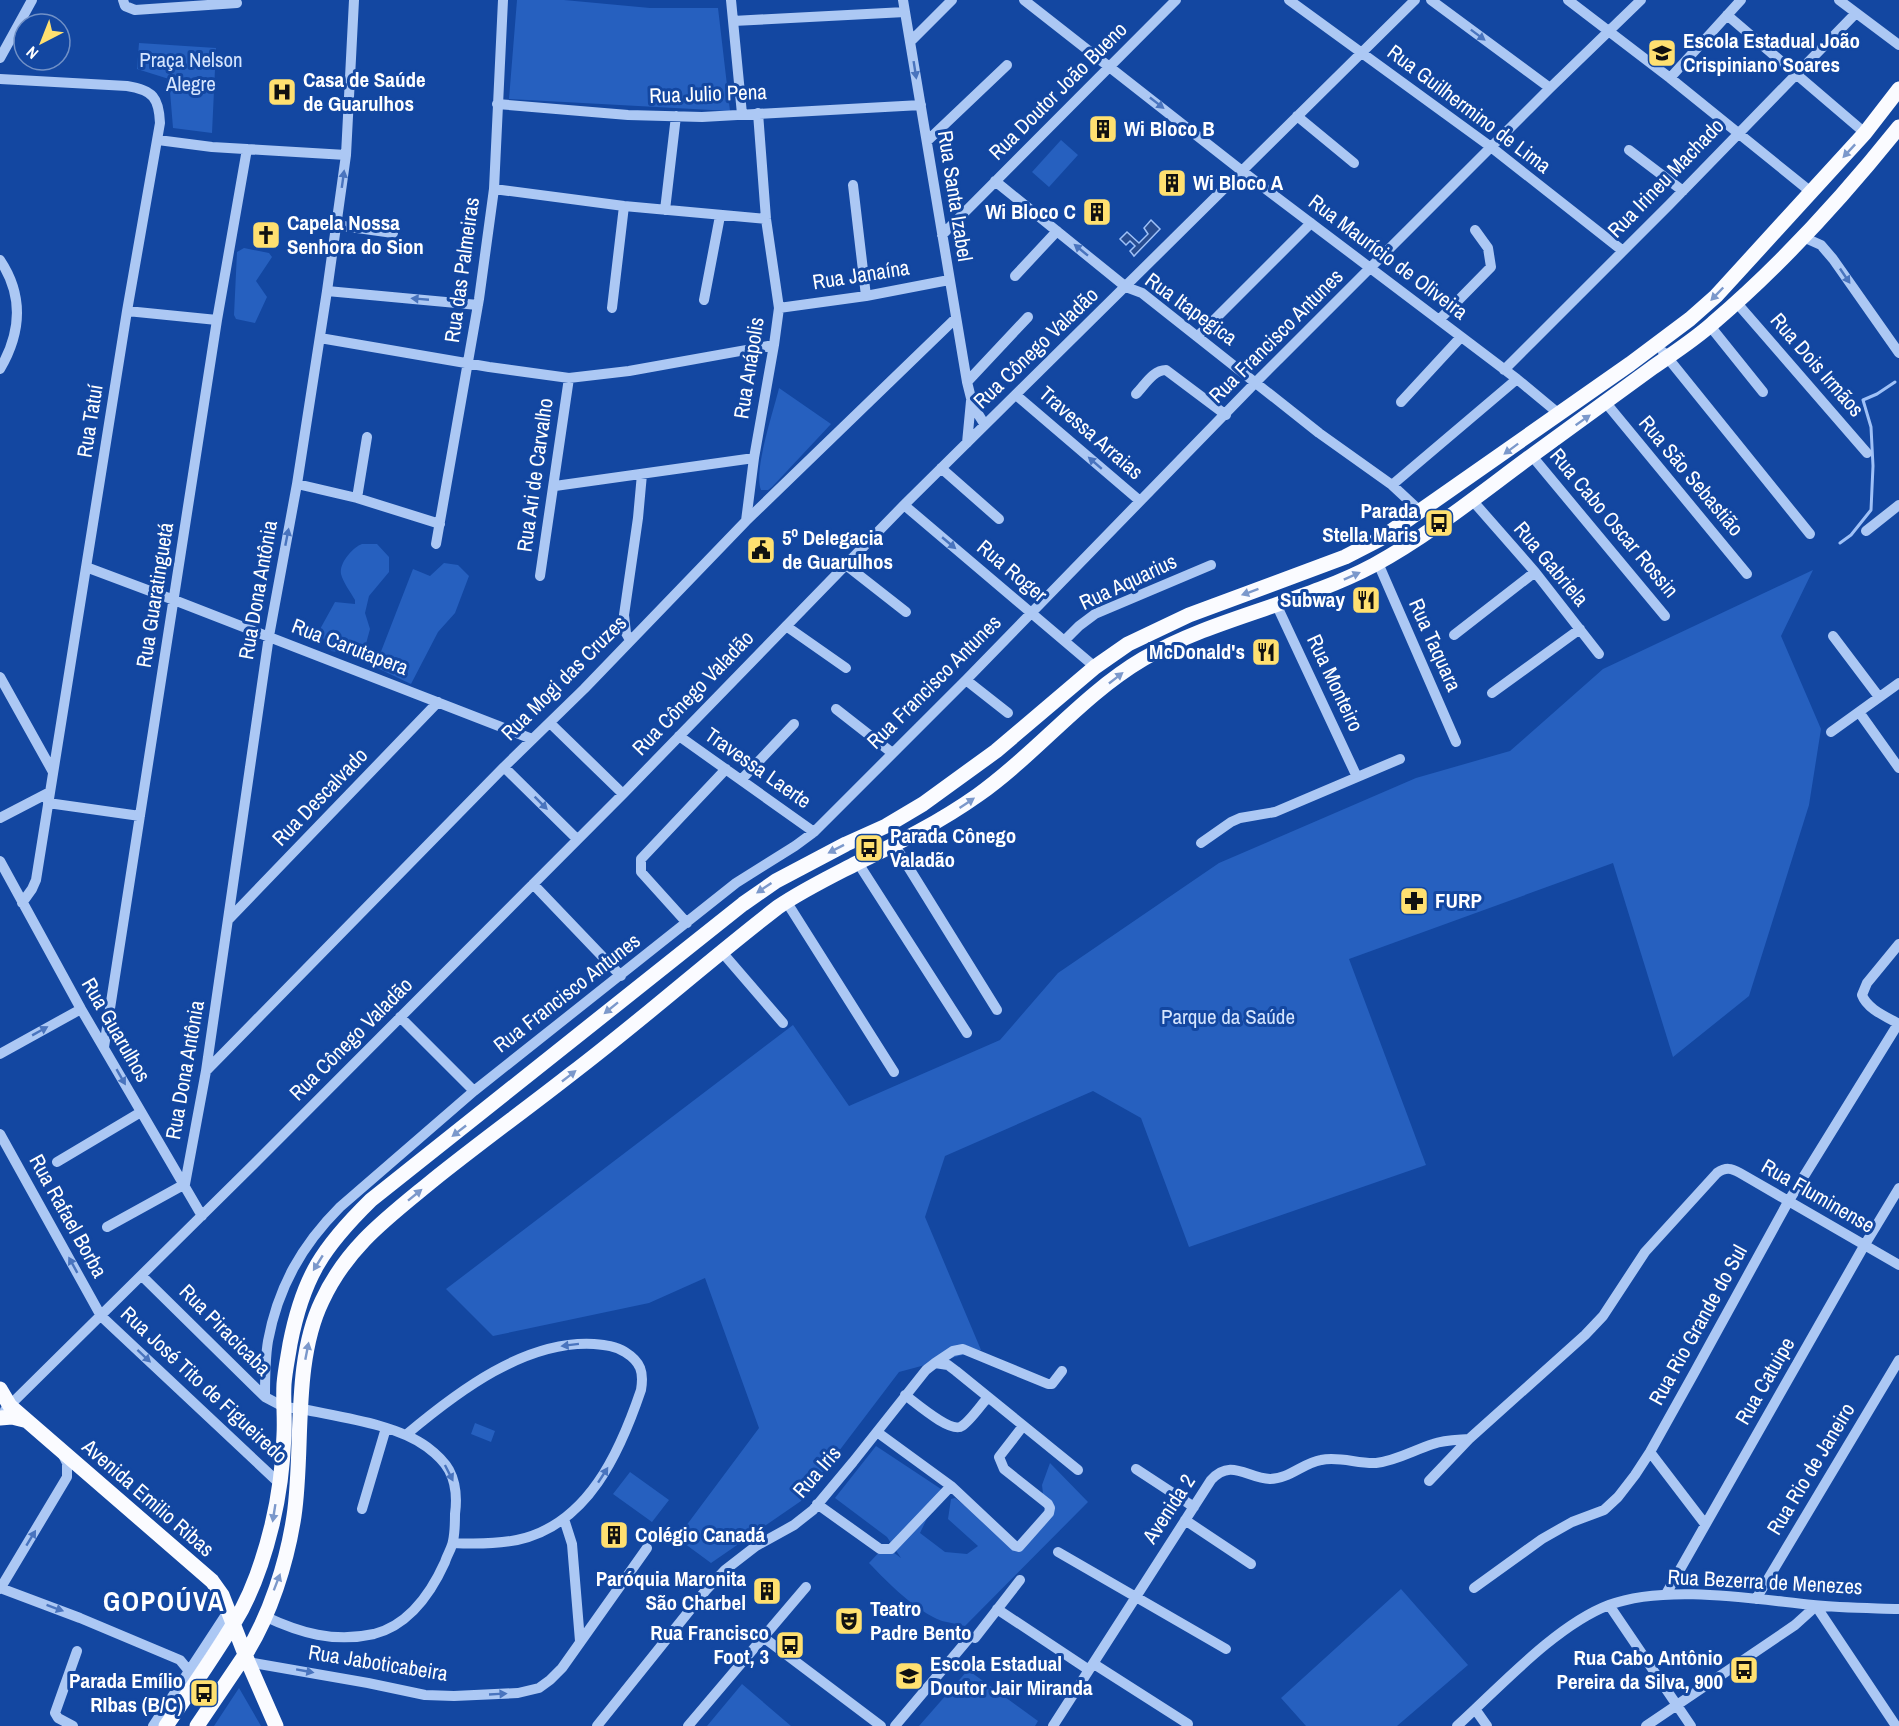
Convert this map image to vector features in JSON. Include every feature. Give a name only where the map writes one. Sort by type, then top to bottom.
[{"type":"main road","points":[[166,1726],[248,1594],[272,1524],[284,1434],[286,1365],[301,1297],[311,1273],[344,1227],[371,1200],[765,887],[846,844],[886,826],[946,788],[996,751],[1095,667],[1121,648],[1155,629],[1345,557],[1380,539],[1657,345],[1716,296],[1865,133],[1899,89]]},
{"type":"main road","points":[[197,1726],[246,1659],[282,1569],[295,1513],[306,1353],[321,1302],[343,1263],[355,1248],[388,1217],[476,1145],[573,1073],[721,951],[786,901],[941,819],[981,792],[1113,680],[1144,658],[1191,635],[1277,606],[1336,583],[1378,563],[1472,500],[1606,403],[1710,326],[1737,302],[1803,237],[1899,127]]},
{"type":"main road","points":[[631,992],[647,1013]]},
{"type":"main road","points":[[0,1389],[3,1413]]},
{"type":"main road","name":"Avenida Emilio Ribas","points":[[3,1413],[27,1421],[212,1581],[222,1595],[232,1617],[246,1659],[276,1726]]},
{"type":"street","points":[[0,58],[32,0]]},
{"type":"street","points":[[123,0],[125,6],[135,10],[237,3]]},
{"type":"street","name":"Rua Dona Antônia","points":[[185,1184],[206,1071],[269,636],[297,484],[327,291],[346,155],[354,0]]},
{"type":"street","name":"Rua das Palmeiras","points":[[436,544],[478,304],[494,189],[503,0]]},
{"type":"street","points":[[731,0],[742,114]]},
{"type":"street","name":"Rua Santa Izabel","points":[[903,0],[971,398],[977,415],[986,425]]},
{"type":"street","points":[[910,42],[952,0]]},
{"type":"street","name":"Rua Maurício de Oliveira","points":[[1024,0],[1242,171],[1517,379],[1558,413]]},
{"type":"street","name":"Rua Doutor João Bueno","points":[[942,235],[1176,0]]},
{"type":"street","name":"Rua Guilhermino de Lima","points":[[1288,0],[1491,147],[1623,251]]},
{"type":"street","name":"Rua Cônego Valadão","points":[[3,1413],[533,884],[904,505],[1415,0]]},
{"type":"street","points":[[1431,0],[1550,88]]},
{"type":"street","points":[[1568,0],[1670,78],[1811,192]]},
{"type":"street","name":"Rua Francisco Antunes","points":[[264,1397],[268,1341],[275,1312],[290,1273],[319,1228],[356,1191],[474,1091],[736,883],[814,832],[891,752],[966,680],[1256,382],[1641,0]]},
{"type":"street","points":[[1670,78],[1741,0]]},
{"type":"street","points":[[1839,0],[1899,45]]},
{"type":"street","points":[[733,21],[905,12]]},
{"type":"street","name":"Rua Irineu Machado","points":[[1504,370],[1856,13]]},
{"type":"street","points":[[1727,15],[1865,133]]},
{"type":"street","points":[[927,141],[1007,65]]},
{"type":"street","name":"Rua Tatuí","points":[[0,79],[127,86],[145,90],[154,98],[159,111],[158,140],[36,880],[22,903]]},
{"type":"street","name":"Rua Julio Pena","points":[[497,104],[628,116],[702,117],[921,105]]},
{"type":"street","name":"Rua Anápolis","points":[[746,521],[779,308],[766,219],[758,113]]},
{"type":"street","points":[[665,210],[676,116]]},
{"type":"street","points":[[1297,117],[1354,162]]},
{"type":"street","points":[[158,140],[247,149],[346,155]]},
{"type":"street","name":"Rua Guaratinguetá","points":[[104,1047],[247,149]]},
{"type":"street","points":[[1629,150],[1683,191]]},
{"type":"street","name":"Rua Itapegica","points":[[995,181],[1126,287],[1142,293],[1319,433],[1392,485],[1420,512]]},
{"type":"street","points":[[854,185],[866,296]]},
{"type":"street","points":[[494,189],[624,206],[766,219]]},
{"type":"street","points":[[612,308],[624,206]]},
{"type":"street","points":[[704,300],[720,216]]},
{"type":"street","points":[[1198,336],[1311,223]]},
{"type":"street","points":[[336,225],[393,233]]},
{"type":"street","points":[[1439,320],[1491,267],[1488,248],[1475,230]]},
{"type":"street","points":[[1015,276],[1057,231]]},
{"type":"street","points":[[1803,237],[1821,245],[1833,259],[1899,353]]},
{"type":"street","points":[[0,260],[12,282],[17,319],[13,343],[0,369]]},
{"type":"street","name":"Rua Janaína","points":[[779,308],[866,296],[950,280]]},
{"type":"street","points":[[327,291],[478,304]]},
{"type":"street","name":"Rua Dois Irmãos","points":[[1737,302],[1868,453]]},
{"type":"street","points":[[128,311],[218,320]]},
{"type":"street","points":[[968,382],[1028,317]]},
{"type":"street","name":"Rua Mogi das Cruzes","points":[[206,1071],[746,521],[956,318]]},
{"type":"street","points":[[1710,326],[1763,392]]},
{"type":"street","points":[[1401,402],[1461,337]]},
{"type":"street","points":[[320,338],[569,378],[629,371],[774,345]]},
{"type":"street","points":[[1657,345],[1810,534]]},
{"type":"street","points":[[1136,394],[1155,374],[1166,370],[1226,415]]},
{"type":"street","name":"Rua Ari de Carvalho","points":[[540,576],[569,378]]},
{"type":"street","points":[[1392,485],[1517,379]]},
{"type":"street","name":"Travessa Arraias","points":[[1016,395],[1140,501]]},
{"type":"street","name":"Rua Santa Izabel","points":[[967,443],[971,398]]},
{"type":"street","name":"Rua São Sebastião","points":[[1606,403],[1747,574]]},
{"type":"street","points":[[357,498],[367,437]]},
{"type":"street","name":"Rua Cabo Oscar Rossin","points":[[1532,456],[1665,616]]},
{"type":"street","points":[[555,486],[754,458]]},
{"type":"street","points":[[941,468],[999,519]]},
{"type":"street","points":[[630,640],[626,633],[624,615],[642,474]]},
{"type":"street","points":[[297,484],[357,498],[440,524]]},
{"type":"street","name":"Rua Gabriela","points":[[1472,500],[1535,572],[1599,654]]},
{"type":"street","name":"Rua Roger","points":[[904,505],[1095,667]]},
{"type":"street","points":[[1866,531],[1899,505]]},
{"type":"street","name":"Rua Taquara","points":[[1378,563],[1456,742]]},
{"type":"street","points":[[846,565],[906,612]]},
{"type":"street","name":"Rua Aquarius","points":[[1065,640],[1095,615],[1211,565]]},
{"type":"street","name":"Rua Carutapera","points":[[86,567],[532,739]]},
{"type":"street","points":[[1454,635],[1535,572]]},
{"type":"street","name":"Rua Monteiro","points":[[1277,606],[1357,777]]},
{"type":"street","points":[[786,626],[846,668]]},
{"type":"street","points":[[1492,693],[1580,629]]},
{"type":"street","points":[[1833,636],[1879,697]]},
{"type":"street","points":[[0,677],[53,772]]},
{"type":"street","points":[[966,680],[1008,713]]},
{"type":"street","points":[[1831,732],[1899,683]]},
{"type":"street","name":"Rua Descalvado","points":[[229,919],[438,702]]},
{"type":"street","points":[[836,709],[891,752]]},
{"type":"street","points":[[1859,712],[1899,768]]},
{"type":"street","points":[[550,723],[622,794]]},
{"type":"street","points":[[741,780],[794,724]]},
{"type":"street","name":"Travessa Laerte","points":[[679,736],[814,832]]},
{"type":"street","points":[[1201,843],[1240,818],[1275,812],[1401,759]]},
{"type":"street","points":[[504,766],[577,839]]},
{"type":"street","points":[[687,923],[641,872],[639,866],[643,855],[726,769]]},
{"type":"street","points":[[0,818],[49,797],[140,816]]},
{"type":"street","points":[[894,844],[997,1010]]},
{"type":"street","points":[[858,863],[967,1033]]},
{"type":"street","name":"Rua Guarulhos","points":[[2,868],[202,1216]]},
{"type":"street","points":[[533,884],[621,976]]},
{"type":"street","points":[[786,901],[894,1072]]},
{"type":"street","points":[[1899,944],[1863,989],[1862,995],[1874,1009],[1899,1024]]},
{"type":"street","points":[[721,951],[783,1023]]},
{"type":"street","points":[[0,1054],[81,1009]]},
{"type":"street","points":[[400,1017],[474,1091]]},
{"type":"street","name":"Rua Rio Grande do Sul","points":[[1474,1588],[1542,1539],[1572,1522],[1604,1509],[1618,1497],[1650,1452],[1788,1202],[1899,1024]]},
{"type":"street","points":[[57,1162],[141,1112]]},
{"type":"street","name":"Rua Rafael Borba","points":[[0,1134],[102,1316]]},
{"type":"street","name":"Rua Fluminense","points":[[1469,1439],[1585,1335],[1603,1316],[1645,1252],[1723,1169],[1733,1169],[1899,1265]]},
{"type":"street","points":[[107,1227],[185,1184]]},
{"type":"street","name":"Rua Catuipe","points":[[1666,1594],[1899,1188]]},
{"type":"street","name":"Rua Piracicaba","points":[[142,1275],[264,1397],[284,1407]]},
{"type":"street","name":"Rua José Tito de Figueiredo","points":[[102,1316],[279,1483]]},
{"type":"street","points":[[407,1434],[459,1393],[487,1375],[558,1346],[607,1345],[622,1350],[642,1369],[643,1378],[638,1400],[610,1464],[596,1485],[564,1518],[553,1526],[520,1540],[474,1544],[453,1543]]},
{"type":"street","name":"Rua Iris","points":[[597,1726],[706,1590],[725,1570],[756,1545],[794,1525],[818,1504],[905,1395],[935,1363],[953,1350],[963,1349],[1048,1384],[1053,1384],[1062,1371]]},
{"type":"street","name":"Rua Rio de Janeiro","points":[[1756,1599],[1899,1360]]},
{"type":"street","points":[[935,1363],[948,1365],[1078,1470]]},
{"type":"street","points":[[250,1382],[266,1371]]},
{"type":"street","points":[[905,1395],[946,1425],[955,1428],[962,1427],[988,1397]]},
{"type":"street","points":[[264,1616],[291,1629],[322,1638],[365,1635],[389,1628],[405,1619],[417,1608],[431,1588],[453,1543],[455,1486],[449,1470],[427,1447],[407,1434],[386,1428],[284,1407]]},
{"type":"street","points":[[877,1432],[951,1486],[1016,1546],[1022,1546],[1049,1513],[1050,1508],[1000,1462],[999,1457],[1023,1426]]},
{"type":"street","points":[[362,1509],[386,1428]]},
{"type":"street","points":[[1429,1481],[1469,1439]]},
{"type":"street","name":"Avenida 2","points":[[1053,1726],[1218,1472],[1227,1469],[1270,1479],[1286,1476],[1305,1464],[1323,1459],[1378,1463],[1403,1456],[1434,1443],[1469,1439]]},
{"type":"street","points":[[56,1445],[67,1463],[67,1477],[0,1588],[80,1618],[180,1660],[189,1671]]},
{"type":"street","points":[[1650,1452],[1706,1524]]},
{"type":"street","points":[[1136,1469],[1194,1507]]},
{"type":"street","points":[[64,1484],[75,1476],[80,1476],[100,1485]]},
{"type":"street","points":[[818,1504],[880,1549],[886,1550],[891,1549],[951,1486]]},
{"type":"street","points":[[564,1518],[572,1544],[580,1641]]},
{"type":"street","points":[[1185,1520],[1251,1564]]},
{"type":"street","name":"Rua Jaboticabeira","points":[[246,1659],[424,1695],[491,1694],[539,1689],[562,1668],[647,1548]]},
{"type":"street","points":[[1058,1552],[1226,1649]]},
{"type":"street","points":[[895,1726],[1020,1580]]},
{"type":"street","points":[[688,1726],[806,1587]]},
{"type":"street","name":"Rua Bezerra de Menezes","points":[[1457,1726],[1546,1645],[1584,1618],[1609,1605],[1666,1594],[1756,1599],[1816,1606],[1899,1609]]},
{"type":"street","points":[[1609,1605],[1691,1726]]},
{"type":"street","points":[[1646,1726],[1795,1625],[1816,1606],[1896,1726]]},
{"type":"street","points":[[997,1609],[1188,1724]]},
{"type":"street","points":[[153,1726],[189,1671],[232,1617]]},
{"type":"street","points":[[763,1638],[881,1726]]},
{"type":"street","points":[[73,1726],[58,1718],[56,1710],[77,1651]]},
{"type":"street","points":[[1475,1710],[1487,1726]]},
{"type":"green space","points":[[517,0],[564,0],[650,8],[718,8],[730,111],[509,99]]},
{"type":"green space","name":"Praça Nelson Alegre","points":[[139,43],[216,48],[212,133],[173,128],[169,79],[137,69]]},
{"type":"green space","points":[[1061,140],[1078,155],[1049,187],[1032,172]]},
{"type":"green space","points":[[244,248],[269,253],[272,257],[256,281],[267,297],[255,323],[236,319],[234,315],[237,252]]},
{"type":"green space","points":[[779,388],[831,424],[772,487],[768,490],[761,490],[759,481],[762,455]]},
{"type":"green space","points":[[362,544],[377,544],[389,557],[389,572],[369,596],[365,613],[370,629],[364,651],[353,654],[331,651],[319,631],[335,602],[355,604],[341,570],[347,556]]},
{"type":"green space","points":[[444,563],[458,565],[469,576],[455,613],[438,632],[411,684],[375,667],[413,569],[430,576]]},
{"type":"green space","name":"Parque da Saúde","points":[[1813,570],[1781,636],[1821,729],[1809,805],[1749,996],[1673,1057],[1613,863],[1349,959],[1426,1165],[1189,1247],[1141,1118],[1093,1091],[945,1156],[925,1217],[981,1350],[899,1372],[801,1501],[711,1563],[677,1538],[759,1428],[705,1278],[649,1303],[493,1336],[446,1289],[793,1025],[849,1106],[1000,1040],[1058,973],[1219,863],[1416,778],[1510,751],[1603,669]]},
{"type":"green space","points":[[475,1423],[495,1431],[491,1442],[471,1434]]},
{"type":"green space","points":[[876,1446],[941,1489],[920,1533],[945,1552],[967,1554],[978,1546],[948,1519],[951,1499],[955,1498],[1016,1545],[1045,1511],[1042,1485],[1050,1463],[1088,1502],[965,1626],[942,1621],[912,1604],[869,1563],[885,1546],[901,1558],[887,1537],[835,1498]]},
{"type":"green space","points":[[630,1472],[669,1500],[652,1522],[613,1494]]},
{"type":"green space","points":[[1401,1589],[1468,1665],[1397,1726],[1306,1726],[1281,1698]]},
{"type":"green space","points":[[968,1670],[1038,1721],[1035,1726],[919,1726]]},
{"type":"green space","points":[[742,1684],[791,1726],[707,1726]]},
{"type":"green space","points":[[239,1688],[261,1726],[214,1726]]},
{"type":"shaded area","points":[[1151,220],[1160,229],[1134,256],[1130,251],[1135,246],[1130,241],[1126,245],[1120,239],[1127,232],[1139,243],[1148,234],[1144,228]]},
{"type":"waterway","points":[[1840,543],[1851,535],[1871,510],[1873,466],[1871,427],[1863,400],[1895,382]]},
{"type":"place","name":"Escola Estadual João Crispiniano Soares","points":[[1662,53]]},
{"type":"place","name":"Casa de Saúde de Guarulhos","points":[[282,92]]},
{"type":"place","name":"Wi Bloco B","points":[[1103,129]]},
{"type":"place","name":"Wi Bloco A","points":[[1172,183]]},
{"type":"place","name":"Wi Bloco C","points":[[1097,212]]},
{"type":"place","name":"Capela Nossa Senhora do Sion","points":[[266,235]]},
{"type":"place","name":"Parada Stella Maris","points":[[1439,523]]},
{"type":"place","name":"5º Delegacia de Guarulhos","points":[[761,550]]},
{"type":"place","name":"Subway","points":[[1366,600]]},
{"type":"place","name":"McDonald's","points":[[1266,652]]},
{"type":"place","name":"Parada Cônego Valadão","points":[[869,848]]},
{"type":"place","name":"FURP","points":[[1414,901]]},
{"type":"place","name":"Colégio Canadá","points":[[614,1535]]},
{"type":"place","name":"Paróquia Maronita São Charbel","points":[[767,1591]]},
{"type":"place","name":"Teatro Padre Bento","points":[[849,1621]]},
{"type":"place","name":"Rua Francisco Foot, 3","points":[[790,1645]]},
{"type":"place","name":"Rua Cabo Antônio Pereira da Silva, 900","points":[[1744,1670]]},
{"type":"place","name":"Escola Estadual Doutor Jair Miranda","points":[[909,1676]]},
{"type":"place","name":"Parada Emílio RIbas (B/C)","points":[[204,1693]]},
{"type":"district","name":"GOPOÚVA","points":[[164,1602]]}]
